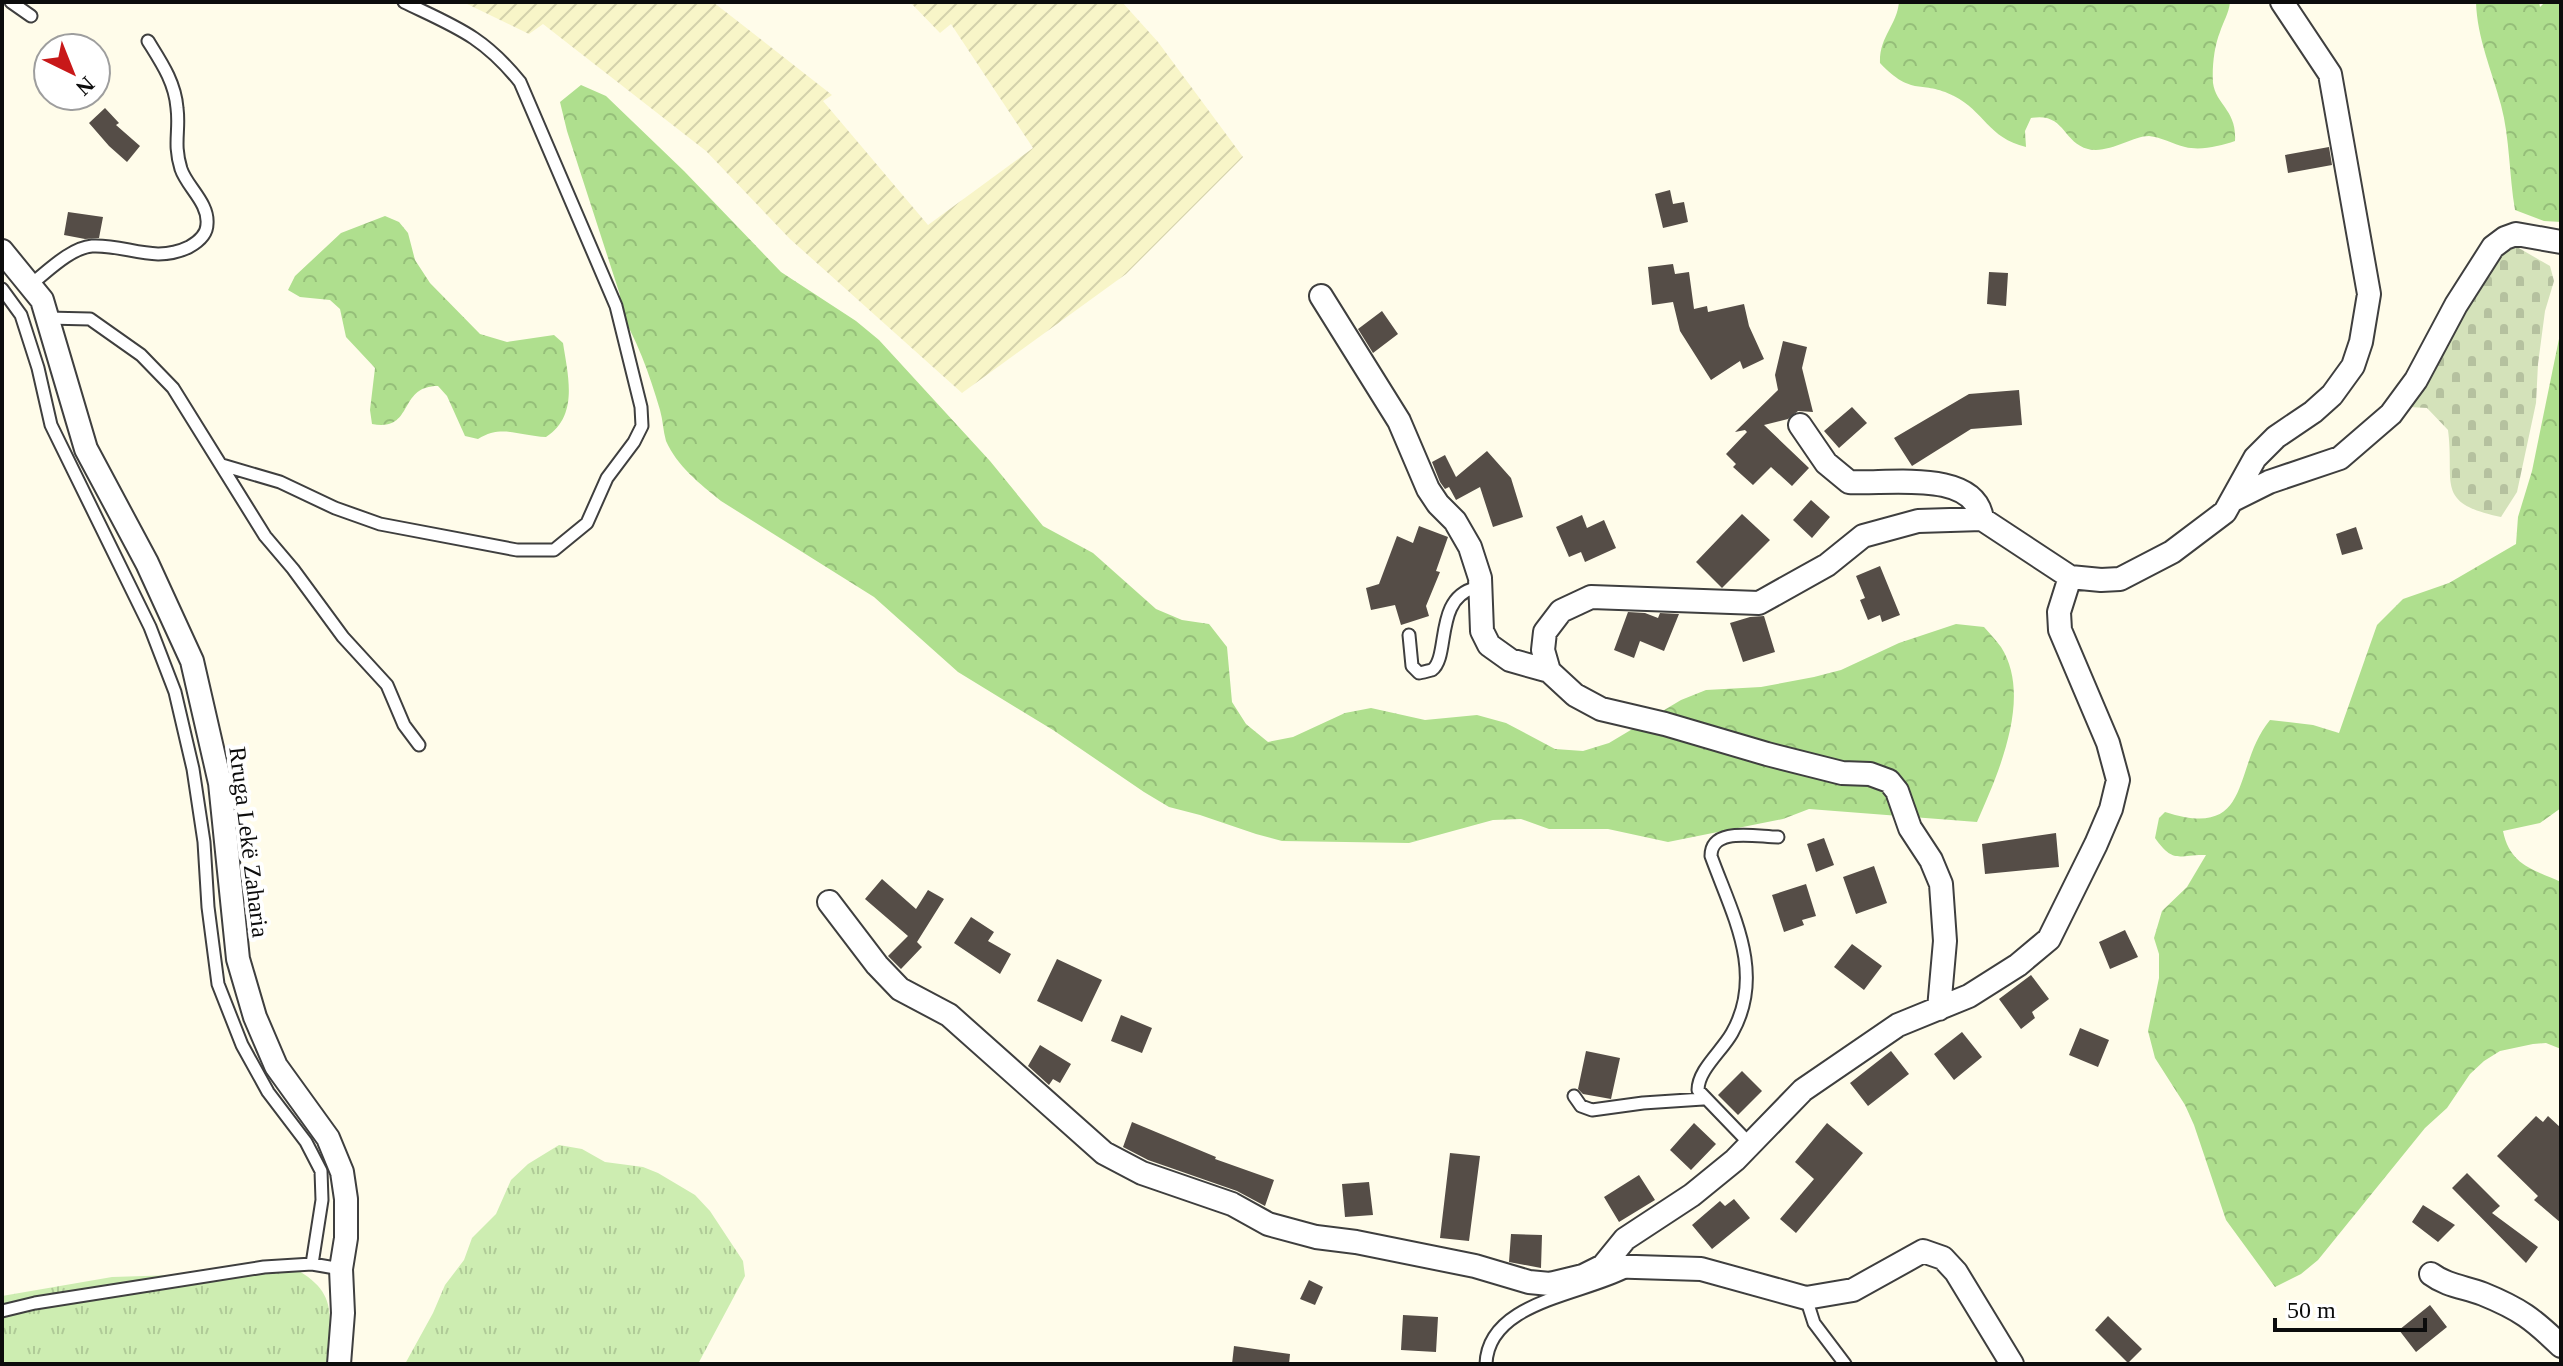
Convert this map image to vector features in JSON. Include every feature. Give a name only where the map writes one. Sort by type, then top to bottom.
[{"type":"street","points":[[1549,671],[1543,650],[1545,632],[1561,611],[1591,597],[1759,603],[1827,565],[1863,536],[1918,521],[1982,519],[2070,577],[2120,579],[2172,552],[2225,512],[2255,458],[2276,437],[2332,395],[2353,366],[2361,342],[2369,294],[2330,74],[2282,2]]},
{"type":"street","points":[[2233,500],[2269,482],[2340,458],[2391,414],[2416,380],[2456,305],[2493,247],[2516,234],[2561,242]]},
{"type":"street","name":"Rruga Lekë Zaharia","points":[[2,251],[42,300],[86,449],[147,563],[192,661],[220,783],[238,959],[255,1017],[276,1066],[312,1114],[337,1157],[346,1199],[339,1364]]},
{"type":"street","points":[[1321,296],[1399,421],[1428,489],[1463,534],[1480,578],[1482,631],[1489,645],[1510,660],[1549,671],[1575,695],[1601,709],[1842,773],[1870,774],[1889,781],[1897,791],[1910,828],[1931,860],[1941,884],[1945,941],[1939,1009]]},
{"type":"street","points":[[1800,425],[1826,463],[1849,482],[1920,481],[1946,486],[1971,498],[1980,507],[1982,519]]},
{"type":"street","points":[[829,902],[877,965],[900,989],[949,1015],[1104,1153],[1142,1173],[1232,1204],[1268,1224],[1316,1237],[1475,1266],[1529,1282],[1550,1284],[1583,1276],[1603,1266],[1625,1239],[1692,1195],[1813,1083],[1898,1025],[1969,996],[2018,965],[2049,939],[2111,809],[2118,780],[2108,743],[2060,630],[2059,612],[2070,577]]},
{"type":"street","points":[[1603,1266],[1701,1269],[1806,1298],[1853,1290],[1923,1251],[1943,1258],[1956,1272],[2012,1364]]},
{"type":"street","points":[[2431,1274],[2450,1285],[2519,1309],[2561,1346]]},
{"type":"lane","points":[[11,2],[31,16]]},
{"type":"lane","points":[[222,465],[280,482],[335,508],[380,524],[517,550],[554,550],[587,523],[607,478],[642,426],[641,407],[616,306],[520,82],[499,55],[479,39],[404,2]]},
{"type":"lane","points":[[30,285],[62,260],[90,246],[165,254],[180,251],[203,236],[207,225],[204,209],[186,181],[176,150],[178,113],[173,90],[161,60],[148,41]]},
{"type":"lane","points":[[2,289],[21,315],[38,368],[51,425],[150,627],[175,692],[193,769],[204,842],[218,984],[255,1069],[268,1092],[306,1142],[321,1171],[322,1200],[312,1264]]},
{"type":"lane","points":[[47,318],[90,319],[141,355],[173,388],[265,536],[343,637],[387,685],[404,725],[419,745]]},
{"type":"lane","points":[[1409,635],[1412,666],[1419,673],[1432,670],[1440,661],[1442,636],[1455,599],[1466,590],[1475,588],[1482,593]]},
{"type":"lane","points":[[1750,1144],[1703,1099],[1698,1090],[1698,1082],[1732,1032],[1743,1008],[1746,979],[1746,951],[1711,856],[1711,846],[1726,836],[1778,837]]},
{"type":"lane","points":[[1574,1096],[1581,1106],[1592,1110],[1703,1099]]},
{"type":"lane","points":[[2,1311],[35,1303],[264,1267],[312,1264],[341,1269]]},
{"type":"lane","points":[[1486,1364],[1486,1354],[1494,1334],[1511,1317],[1637,1267]]},
{"type":"lane","points":[[1806,1298],[1814,1323],[1845,1364]]},
{"type":"shaded area","points":[[463,2],[713,2],[832,95],[823,101],[928,225],[1033,148],[951,24],[940,33],[910,2],[1122,2],[1158,42],[1243,157],[1126,274],[962,393],[790,239],[706,151],[543,24],[529,34]]},
{"type":"green space","points":[[1899,2],[2230,2],[2216,44],[2213,83],[2233,122],[2235,141],[2191,148],[2149,136],[2096,150],[2079,145],[2057,123],[2042,117],[2031,118],[2025,131],[2026,147],[2013,143],[1994,131],[1964,102],[1943,91],[1901,81],[1880,63],[1882,46]]},
{"type":"green space","points":[[2476,2],[2539,2],[2540,7],[2545,2],[2561,2],[2561,222],[2544,221],[2515,210],[2504,118],[2482,41]]},
{"type":"green space","points":[[581,85],[606,96],[684,171],[781,272],[856,321],[879,340],[990,461],[1043,526],[1093,553],[1156,609],[1182,620],[1209,624],[1227,647],[1232,702],[1246,724],[1268,742],[1293,737],[1345,713],[1371,708],[1425,720],[1477,715],[1506,723],[1555,749],[1583,751],[1609,743],[1681,700],[1706,690],[1761,687],[1814,677],[1841,670],[1899,643],[1956,624],[1984,627],[2001,647],[2010,667],[2014,689],[2009,735],[1977,822],[1809,809],[1783,819],[1668,842],[1608,829],[1549,829],[1521,819],[1493,820],[1409,843],[1282,841],[1169,807],[958,672],[874,597],[721,501],[683,466],[666,441],[647,369],[616,306],[620,295],[567,131],[560,102]]},
{"type":"green space","points":[[385,216],[399,222],[408,233],[415,260],[430,283],[480,334],[507,342],[554,335],[563,343],[569,382],[567,407],[556,428],[546,437],[503,432],[478,439],[465,436],[447,396],[438,386],[416,393],[395,421],[386,425],[372,424],[370,410],[375,368],[346,337],[340,309],[330,300],[300,297],[288,290],[295,276],[341,233]]},
{"type":"green space","points":[[2509,245],[2550,266],[2554,281],[2545,311],[2536,403],[2517,492],[2501,517],[2465,505],[2457,498],[2450,478],[2448,430],[2427,408],[2409,407],[2500,249]]},
{"type":"green space","points":[[2561,329],[2561,808],[2540,823],[2503,831],[2517,859],[2561,882],[2561,1049],[2546,1043],[2533,1044],[2500,1051],[2484,1061],[2470,1074],[2447,1108],[2425,1128],[2318,1260],[2301,1274],[2275,1287],[2226,1220],[2194,1125],[2155,1058],[2148,1031],[2159,978],[2159,954],[2154,938],[2162,911],[2187,887],[2206,855],[2178,856],[2167,852],[2155,838],[2159,818],[2165,812],[2194,818],[2214,816],[2227,808],[2237,794],[2258,739],[2270,720],[2313,725],[2339,733],[2377,625],[2403,599],[2449,583],[2516,544],[2518,517],[2532,471]]},
{"type":"green space","points":[[559,1145],[582,1149],[605,1162],[643,1167],[695,1195],[710,1211],[743,1261],[745,1276],[698,1364],[405,1364],[445,1285],[464,1260],[472,1238],[496,1214],[511,1180],[528,1164]]},
{"type":"green space","points":[[299,1271],[312,1280],[327,1300],[330,1322],[328,1364],[2,1364],[2,1296],[112,1277]]},
{"type":"building","points":[[101,112],[109,112],[119,123],[116,125],[140,146],[127,162],[89,123]]},
{"type":"building","points":[[2329,147],[2332,165],[2288,173],[2285,155]]},
{"type":"building","points":[[1670,190],[1673,204],[1684,202],[1688,222],[1663,228],[1655,194]]},
{"type":"building","points":[[68,212],[103,217],[99,238],[64,235]]},
{"type":"building","points":[[1673,264],[1675,274],[1689,272],[1694,309],[1707,306],[1708,312],[1744,304],[1749,326],[1764,359],[1743,369],[1740,361],[1711,380],[1680,331],[1673,302],[1652,305],[1648,267]]},
{"type":"building","points":[[1989,272],[2008,273],[2006,306],[1987,304]]},
{"type":"building","points":[[1382,311],[1398,334],[1373,353],[1358,329]]},
{"type":"building","points":[[1783,341],[1807,347],[1802,368],[1813,412],[1798,411],[1788,419],[1764,425],[1809,468],[1792,486],[1771,467],[1753,485],[1733,467],[1736,464],[1726,454],[1747,432],[1735,432],[1778,390],[1775,375]]},
{"type":"building","points":[[2019,390],[2022,425],[1971,429],[1912,466],[1894,438],[1969,394]]},
{"type":"building","points":[[1852,407],[1867,423],[1839,448],[1824,431]]},
{"type":"building","points":[[1487,451],[1511,478],[1523,517],[1493,527],[1480,487],[1456,500],[1449,487],[1445,489],[1440,482],[1432,462],[1445,455],[1456,477]]},
{"type":"building","points":[[1811,500],[1830,517],[1812,538],[1793,520]]},
{"type":"building","points":[[1742,514],[1770,540],[1722,588],[1696,562]]},
{"type":"building","points":[[1582,515],[1587,528],[1604,520],[1616,548],[1585,562],[1581,552],[1569,557],[1556,527]]},
{"type":"building","points":[[1419,526],[1448,537],[1436,571],[1440,572],[1426,606],[1429,616],[1401,625],[1395,605],[1371,610],[1366,588],[1379,584],[1397,536],[1413,543]]},
{"type":"building","points":[[2356,527],[2363,549],[2342,555],[2336,534]]},
{"type":"building","points":[[1880,566],[1900,615],[1882,622],[1880,615],[1868,620],[1860,600],[1865,598],[1856,576]]},
{"type":"building","points":[[1628,612],[1658,618],[1660,613],[1679,614],[1664,651],[1640,641],[1634,658],[1614,650]]},
{"type":"building","points":[[1764,616],[1775,652],[1743,662],[1730,623]]},
{"type":"building","points":[[2056,833],[2059,867],[1985,874],[1982,844]]},
{"type":"building","points":[[1824,838],[1834,865],[1816,872],[1807,844]]},
{"type":"building","points":[[1874,866],[1887,903],[1856,914],[1843,877]]},
{"type":"building","points":[[882,879],[916,909],[928,890],[944,899],[917,942],[922,947],[901,969],[888,956],[908,936],[865,899]]},
{"type":"building","points":[[1806,884],[1816,916],[1802,920],[1804,925],[1784,932],[1772,895]]},
{"type":"building","points":[[971,917],[994,932],[988,941],[1011,954],[1000,974],[954,943]]},
{"type":"building","points":[[2125,930],[2138,957],[2110,969],[2099,942]]},
{"type":"building","points":[[1852,944],[1882,966],[1864,990],[1834,967]]},
{"type":"building","points":[[1057,959],[1102,980],[1082,1022],[1037,1001]]},
{"type":"building","points":[[2031,975],[2049,999],[2032,1012],[2035,1018],[2021,1029],[1999,999]]},
{"type":"building","points":[[1121,1015],[1152,1028],[1142,1053],[1111,1041]]},
{"type":"building","points":[[2080,1028],[2109,1040],[2098,1067],[2069,1055]]},
{"type":"building","points":[[1962,1032],[1982,1057],[1954,1080],[1934,1054]]},
{"type":"building","points":[[1040,1045],[1071,1064],[1060,1083],[1053,1079],[1049,1085],[1028,1066]]},
{"type":"building","points":[[1586,1051],[1620,1058],[1611,1099],[1583,1094],[1578,1089]]},
{"type":"building","points":[[1891,1051],[1909,1074],[1868,1106],[1850,1083]]},
{"type":"building","points":[[1742,1071],[1762,1091],[1738,1115],[1718,1095]]},
{"type":"building","points":[[2536,1116],[2543,1122],[2548,1116],[2561,1128],[2561,1223],[2534,1200],[2538,1196],[2497,1156]]},
{"type":"building","points":[[1132,1122],[1215,1159],[1274,1180],[1265,1206],[1237,1191],[1148,1160],[1123,1147]]},
{"type":"building","points":[[1694,1123],[1716,1144],[1691,1170],[1670,1150]]},
{"type":"building","points":[[1827,1123],[1863,1153],[1796,1233],[1780,1219],[1814,1179],[1795,1162]]},
{"type":"building","points":[[1450,1153],[1480,1156],[1469,1241],[1440,1238]]},
{"type":"building","points":[[2467,1173],[2500,1206],[2492,1213],[2538,1247],[2526,1263],[2452,1188]]},
{"type":"building","points":[[1639,1175],[1655,1200],[1619,1222],[1604,1197]]},
{"type":"building","points":[[1369,1182],[1373,1215],[1345,1217],[1342,1184]]},
{"type":"building","points":[[1734,1199],[1750,1218],[1712,1249],[1692,1225],[1720,1201],[1725,1206]]},
{"type":"building","points":[[2423,1205],[2455,1225],[2438,1242],[2412,1222]]},
{"type":"building","points":[[1511,1234],[1542,1235],[1541,1268],[1509,1262]]},
{"type":"building","points":[[1309,1280],[1323,1287],[1315,1305],[1300,1299]]},
{"type":"building","points":[[2430,1305],[2447,1327],[2416,1352],[2399,1330]]},
{"type":"building","points":[[1403,1315],[1438,1317],[1436,1352],[1401,1350]]},
{"type":"building","points":[[2108,1316],[2142,1349],[2128,1363],[2095,1330]]},
{"type":"building","points":[[1234,1346],[1290,1354],[1289,1364],[1232,1364]]}]
